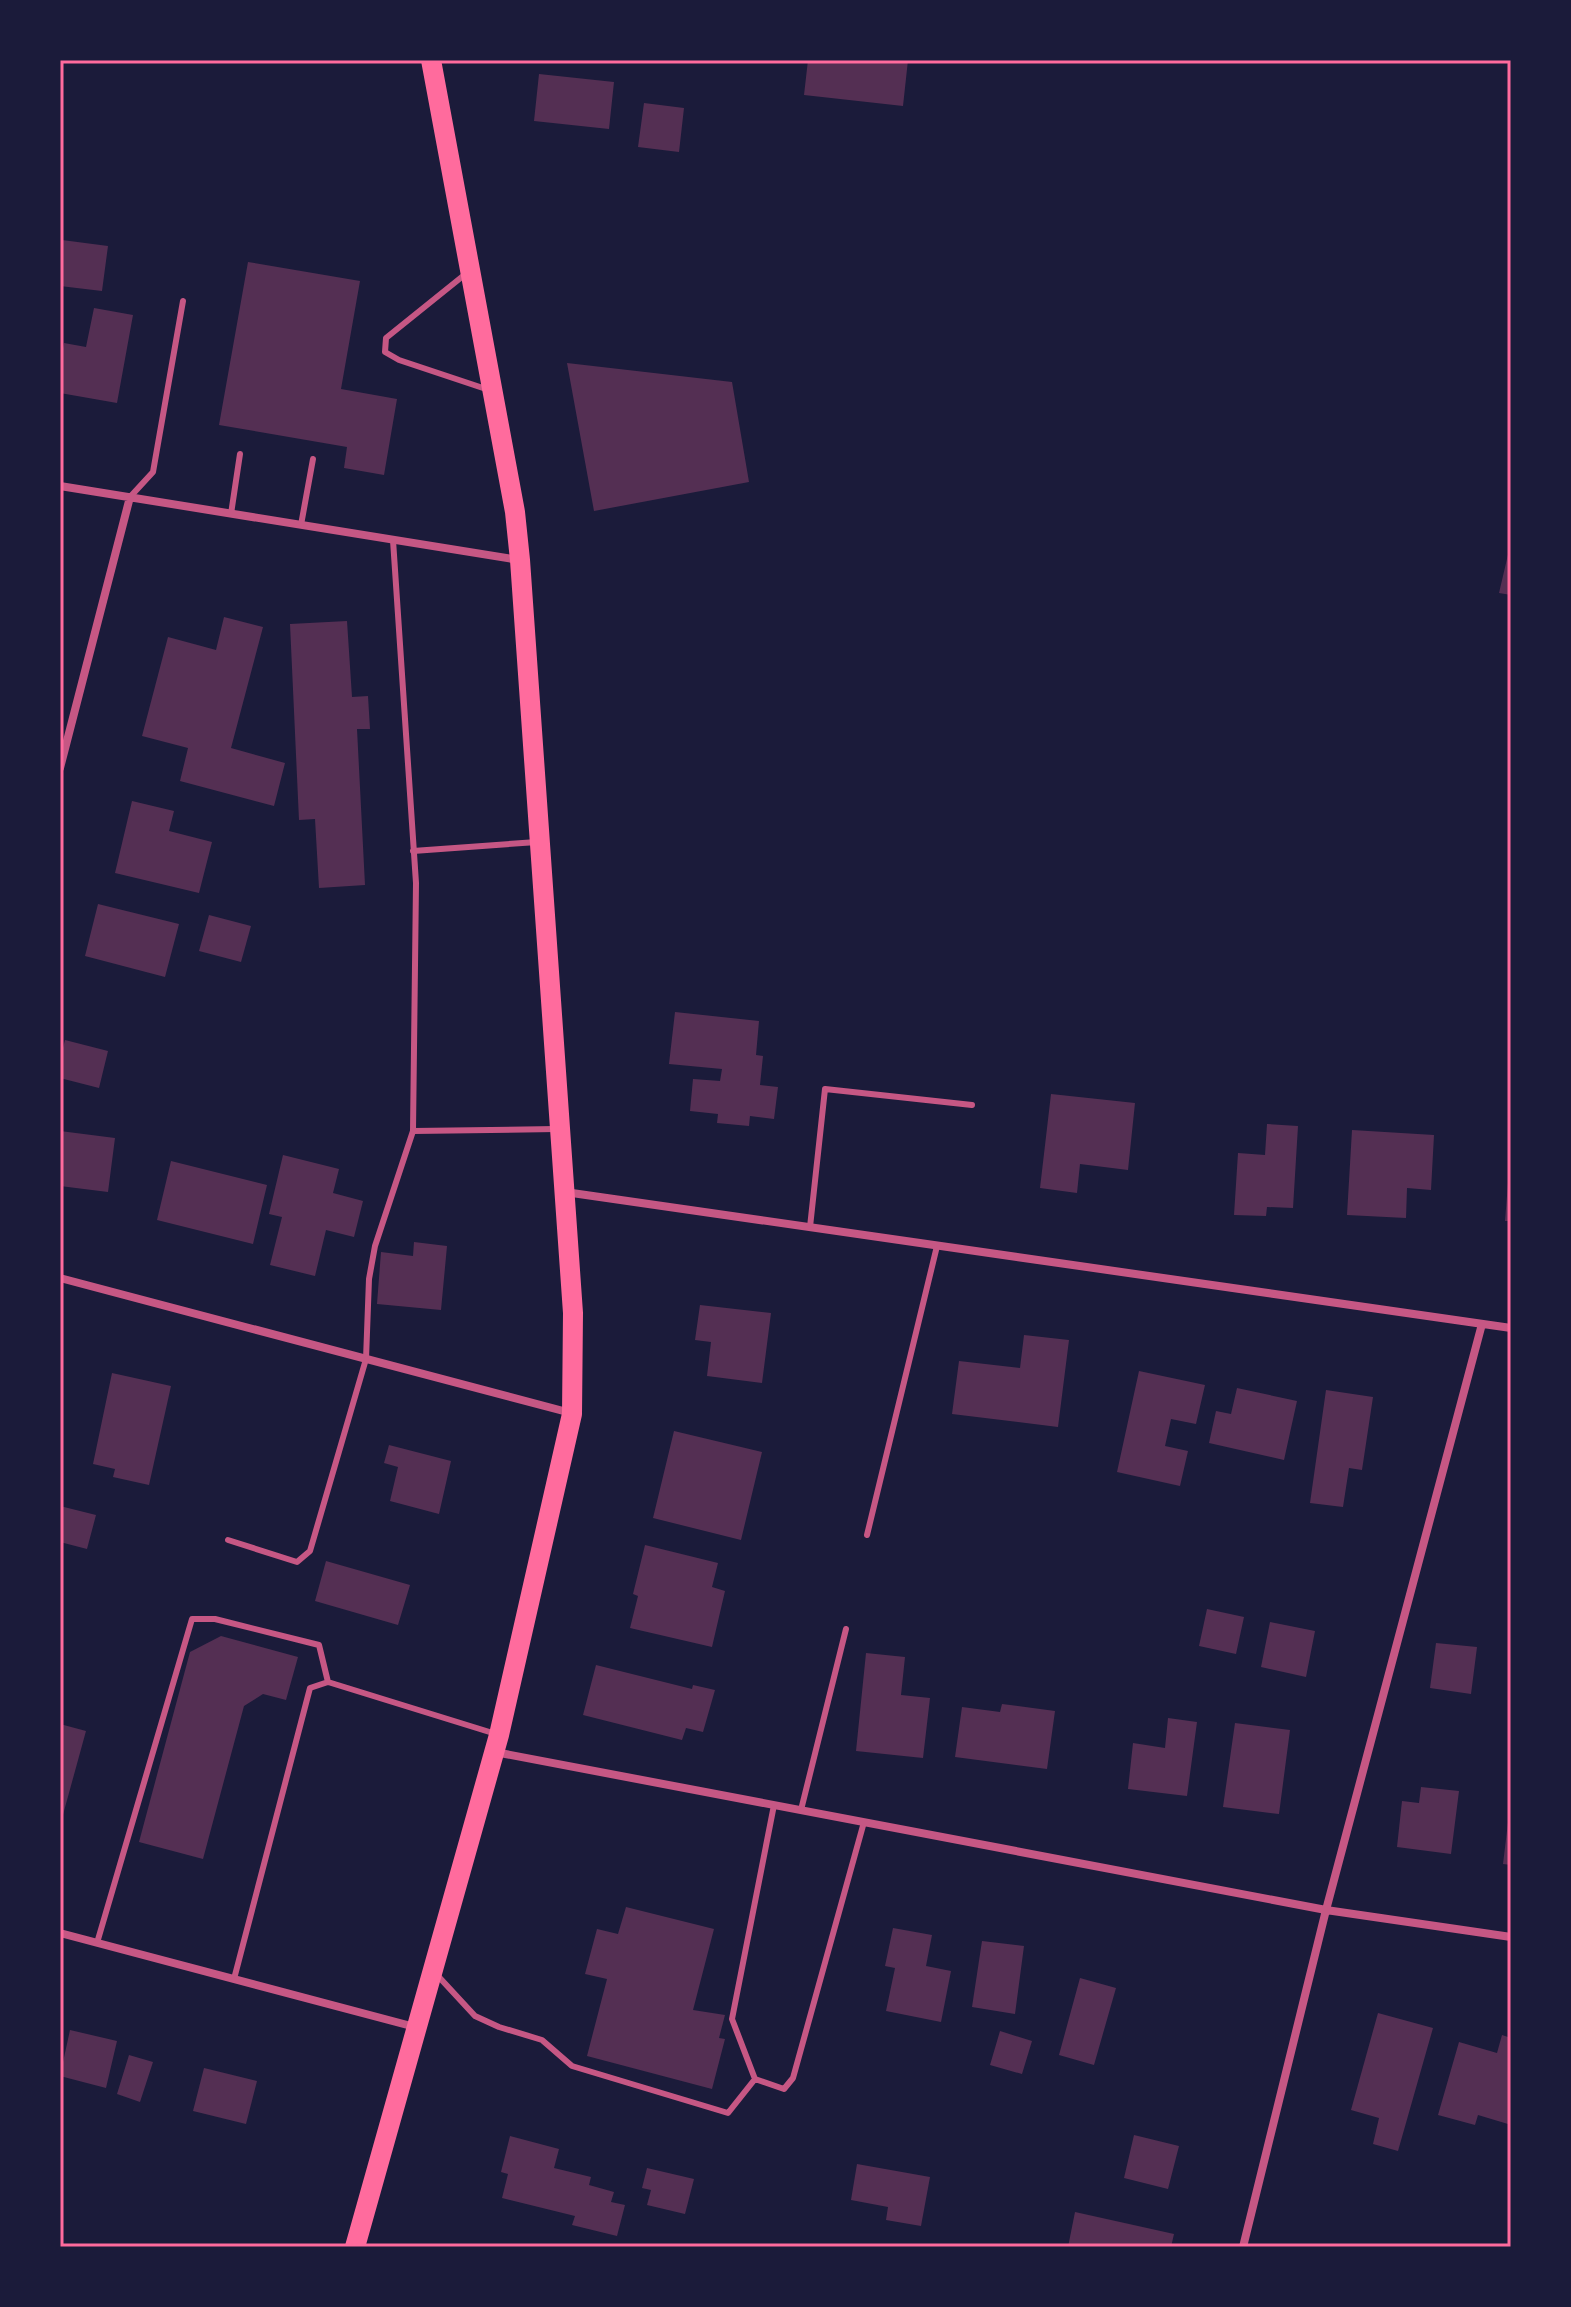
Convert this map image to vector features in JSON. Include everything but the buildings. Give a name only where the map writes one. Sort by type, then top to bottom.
[{"type":"main road","points":[[355,2247],[497,1744],[572,1414],[573,1313],[520,560],[515,512],[431,60]]},
{"type":"street","points":[[60,486],[520,560]]},
{"type":"street","points":[[60,768],[130,497]]},
{"type":"street","points":[[565,1192],[1511,1328]]},
{"type":"street","points":[[60,1278],[572,1414]]},
{"type":"street","points":[[1243,2247],[1326,1910],[1482,1324]]},
{"type":"street","points":[[497,1744],[774,1805],[1326,1910],[1511,1937]]},
{"type":"street","points":[[60,1933],[415,2027]]},
{"type":"lane","points":[[470,270],[386,338],[385,352],[399,360],[492,391]]},
{"type":"lane","points":[[130,497],[153,472],[183,301]]},
{"type":"lane","points":[[231,514],[240,454]]},
{"type":"lane","points":[[301,525],[313,459]]},
{"type":"lane","points":[[228,1540],[297,1562],[310,1551],[366,1359],[369,1279],[375,1246],[413,1131],[416,883],[393,540]]},
{"type":"lane","points":[[413,851],[540,842]]},
{"type":"lane","points":[[810,1227],[825,1089],[972,1105]]},
{"type":"lane","points":[[413,1131],[560,1129]]},
{"type":"lane","points":[[867,1535],[937,1246]]},
{"type":"lane","points":[[97,1943],[192,1619],[215,1619],[319,1645],[328,1682]]},
{"type":"lane","points":[[801,1810],[846,1629]]},
{"type":"lane","points":[[234,1979],[310,1688],[328,1682],[497,1744]]},
{"type":"lane","points":[[755,2079],[732,2019],[774,1805]]},
{"type":"lane","points":[[755,2079],[784,2089],[793,2078],[864,1822]]},
{"type":"lane","points":[[431,1969],[475,2016],[542,2040],[572,2066],[728,2113],[755,2079]]}]
